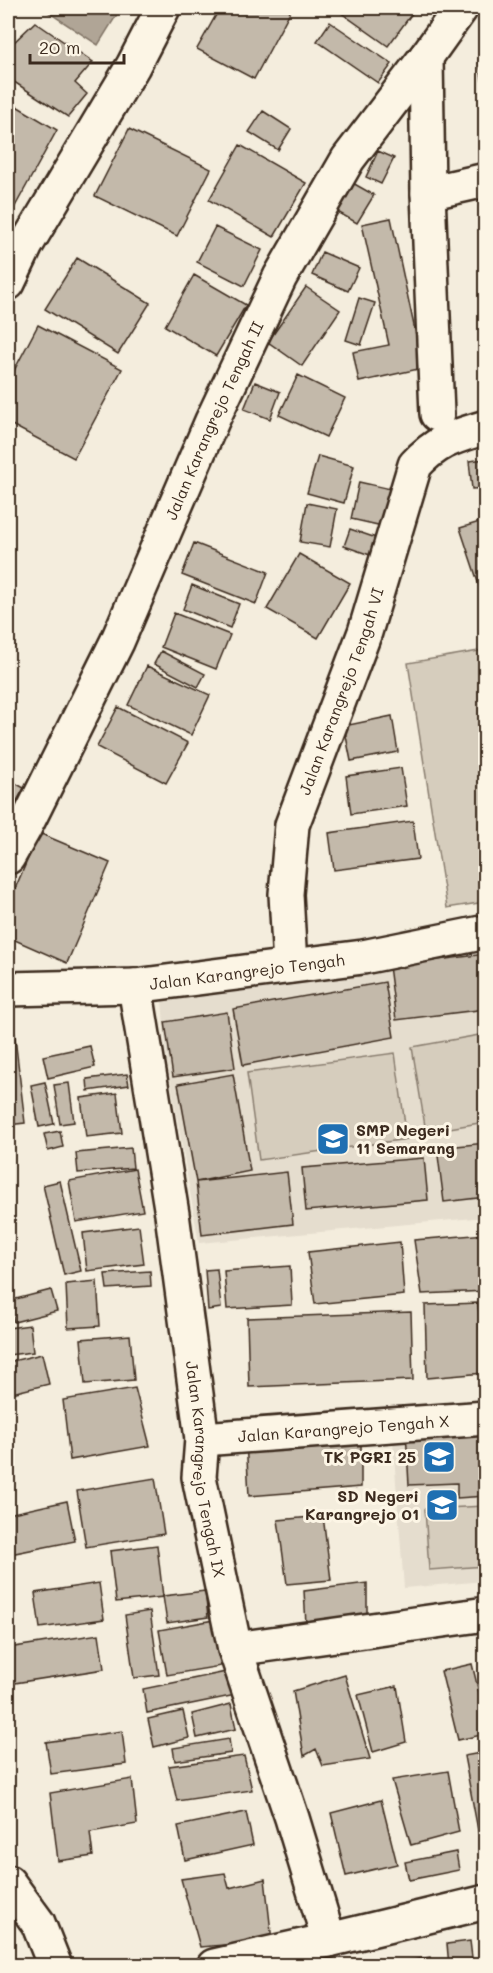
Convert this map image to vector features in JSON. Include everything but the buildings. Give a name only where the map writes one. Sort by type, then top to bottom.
[{"type":"street","points":[[8,284],[26,245],[134,66],[163,8]]},
{"type":"street","name":"Jalan Karangrejo Tengah II","points":[[8,857],[117,642],[212,421],[280,277],[348,159],[461,8]]},
{"type":"street","points":[[426,57],[428,194],[444,426]]},
{"type":"street","points":[[428,194],[486,180]]},
{"type":"street","name":"Jalan Karangrejo Tengah VI","points":[[290,966],[286,894],[292,825],[365,632],[416,465],[430,449],[444,426],[486,428]]},
{"type":"street","name":"Jalan Karangrejo Tengah","points":[[8,989],[135,986],[363,957],[486,932]]},
{"type":"street","name":"Jalan Karangrejo Tengah IX","points":[[135,986],[172,1214],[202,1439],[199,1477],[234,1649],[292,1818],[329,1940]]},
{"type":"street","name":"Jalan Karangrejo Tengah X","points":[[202,1439],[486,1418]]},
{"type":"street","points":[[234,1649],[486,1614]]},
{"type":"street","points":[[8,1882],[38,1923],[55,1965]]},
{"type":"street","points":[[214,1965],[486,1902]]},
{"type":"shaded area","points":[[42,8],[121,8],[98,45]]},
{"type":"shaded area","points":[[485,650],[485,902],[447,908],[408,663]]},
{"type":"shaded area","name":"SMP Negeri 11 Semarang","points":[[485,942],[485,1217],[199,1243],[167,1060],[162,1001]]},
{"type":"shaded area","points":[[485,1034],[485,1122],[426,1132],[412,1047]]},
{"type":"shaded area","points":[[395,1053],[407,1139],[259,1160],[247,1073]]},
{"type":"shaded area","name":"SD Negeri Karangrejo 01","points":[[485,1421],[485,1581],[404,1588],[392,1429]]},
{"type":"shaded area","points":[[485,1506],[485,1566],[429,1570],[425,1509]]},
{"type":"place","name":"SMP Negeri 11 Semarang","points":[[333,1139]]},
{"type":"place","name":"TK PGRI 25","points":[[439,1457]]},
{"type":"place","name":"SD Negeri Karangrejo 01","points":[[442,1505]]}]
